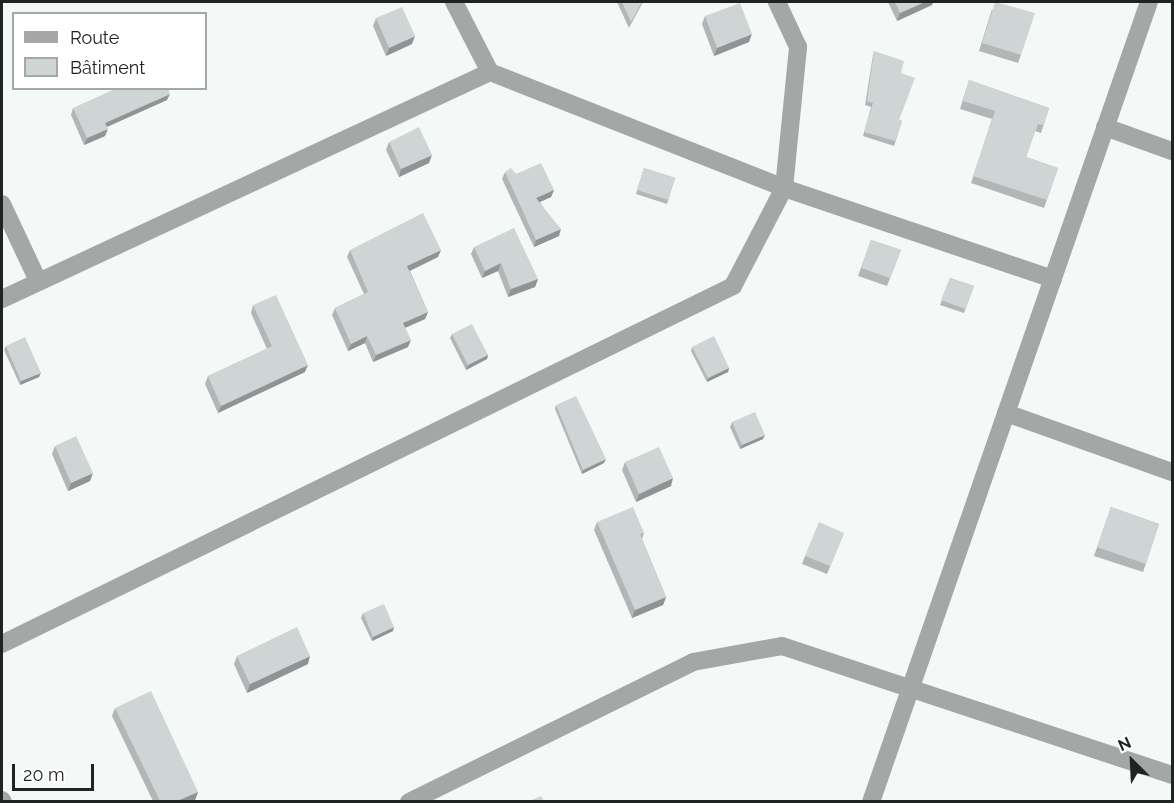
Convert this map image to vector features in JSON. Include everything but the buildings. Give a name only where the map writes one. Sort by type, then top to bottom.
[{"type":"street","points":[[454,2],[490,72],[784,188],[1053,279]]},
{"type":"street","points":[[2,644],[733,286],[784,188],[798,47],[777,2]]},
{"type":"street","points":[[871,801],[1149,2]]},
{"type":"street","points":[[2,299],[490,72]]},
{"type":"street","points":[[1105,127],[1173,151]]},
{"type":"street","points":[[2,204],[38,281]]},
{"type":"street","points":[[1006,414],[1173,472]]},
{"type":"street","points":[[409,801],[693,662],[782,646],[1173,775]]}]
